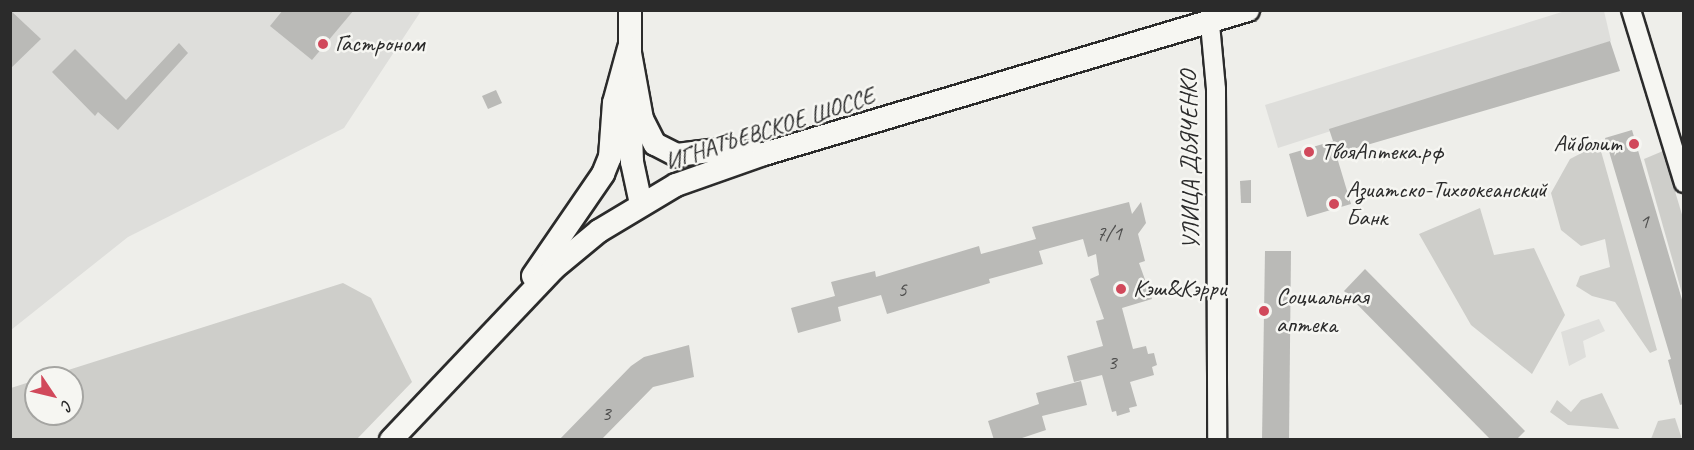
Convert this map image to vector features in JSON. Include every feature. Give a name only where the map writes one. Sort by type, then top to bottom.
[{"type":"main road","points":[[630,10],[632,162],[641,204]]},
{"type":"main road","name":"ИГНАТЬЕВСКОЕ ШОССЕ","points":[[391,440],[553,269],[599,231],[676,185],[764,154],[1210,24],[1248,10]]},
{"type":"main road","points":[[630,48],[642,119],[654,144],[677,155],[718,150],[764,154]]},
{"type":"main road","points":[[498,327],[603,174],[612,140],[614,104],[630,48]]},
{"type":"street","points":[[1631,10],[1683,183]]},
{"type":"street","name":"УЛИЦА ДЬЯЧЕНКО","points":[[1210,24],[1216,89],[1216,440]]},
{"type":"shaded area","points":[[11,11],[421,11],[344,128],[128,237],[11,330]]},
{"type":"shaded area","points":[[1565,11],[1604,11],[1611,41],[1278,148],[1265,105]]},
{"type":"shaded area","points":[[1599,144],[1657,350],[1650,353],[1615,302],[1592,296],[1576,286],[1580,276],[1610,267],[1605,239],[1581,246],[1561,230],[1551,193],[1570,159]]},
{"type":"shaded area","points":[[1663,151],[1683,218],[1683,297],[1644,159]]},
{"type":"shaded area","points":[[1480,208],[1494,255],[1534,248],[1565,315],[1532,374],[1471,325],[1419,234]]},
{"type":"shaded area","points":[[343,283],[371,298],[412,382],[357,439],[11,439],[11,388],[24,384],[24,426],[84,426],[84,366],[81,366]]},
{"type":"shaded area","points":[[1599,319],[1605,331],[1583,341],[1586,357],[1569,366],[1561,332]]},
{"type":"shaded area","points":[[1602,393],[1619,429],[1568,425],[1550,412],[1557,400],[1571,412],[1581,400]]},
{"type":"shaded area","points":[[1675,418],[1682,439],[1651,439],[1658,421]]},
{"type":"building","points":[[10,10],[41,39],[10,69]]},
{"type":"building","points":[[283,10],[354,10],[312,60],[270,26]]},
{"type":"building","points":[[1610,41],[1620,71],[1336,154],[1351,204],[1307,217],[1289,154],[1333,141],[1329,129]]},
{"type":"building","points":[[179,43],[188,53],[118,130],[98,112],[95,116],[52,72],[75,49],[126,100]]},
{"type":"building","points":[[496,90],[502,103],[488,109],[482,96]]},
{"type":"building","points":[[1632,130],[1683,303],[1683,404],[1680,405],[1668,360],[1671,359],[1605,138]]},
{"type":"building","points":[[1251,180],[1251,203],[1241,203],[1240,181]]},
{"type":"building","points":[[1129,202],[1132,214],[1141,202],[1146,223],[1138,234],[1145,261],[1139,263],[1152,299],[1122,308],[1133,349],[1146,346],[1148,354],[1154,353],[1157,365],[1152,367],[1154,375],[1130,382],[1137,406],[1129,408],[1130,412],[1117,416],[1116,411],[1112,412],[1102,375],[1074,382],[1067,356],[1103,346],[1096,321],[1104,319],[1090,279],[1099,275],[1096,254],[1088,257],[1083,239],[1039,251],[1043,264],[989,279],[990,283],[887,314],[881,295],[838,307],[841,321],[798,333],[791,308],[835,296],[831,282],[875,271],[876,277],[979,246],[981,254],[1036,239],[1032,227]]},
{"type":"building","points":[[1265,251],[1291,251],[1289,440],[1262,440]]},
{"type":"building","points":[[1365,269],[1525,431],[1516,440],[1491,440],[1344,291]]},
{"type":"building","points":[[689,345],[694,377],[653,387],[601,440],[559,440],[631,366],[644,357]]},
{"type":"building","points":[[1081,381],[1087,405],[1042,416],[1046,430],[1016,440],[994,440],[988,421],[1039,404],[1036,393]]},
{"type":"place","name":"Гастроном","points":[[323,44]]},
{"type":"place","name":"Айболит","points":[[1634,144]]},
{"type":"place","name":"ТвояАптека.рф","points":[[1309,152]]},
{"type":"place","name":"Азиатско-Тихоокеанский Банк","points":[[1334,204]]},
{"type":"place","name":"Кэш&Кэрри","points":[[1121,289]]},
{"type":"place","name":"Социальная аптека","points":[[1264,311]]}]
